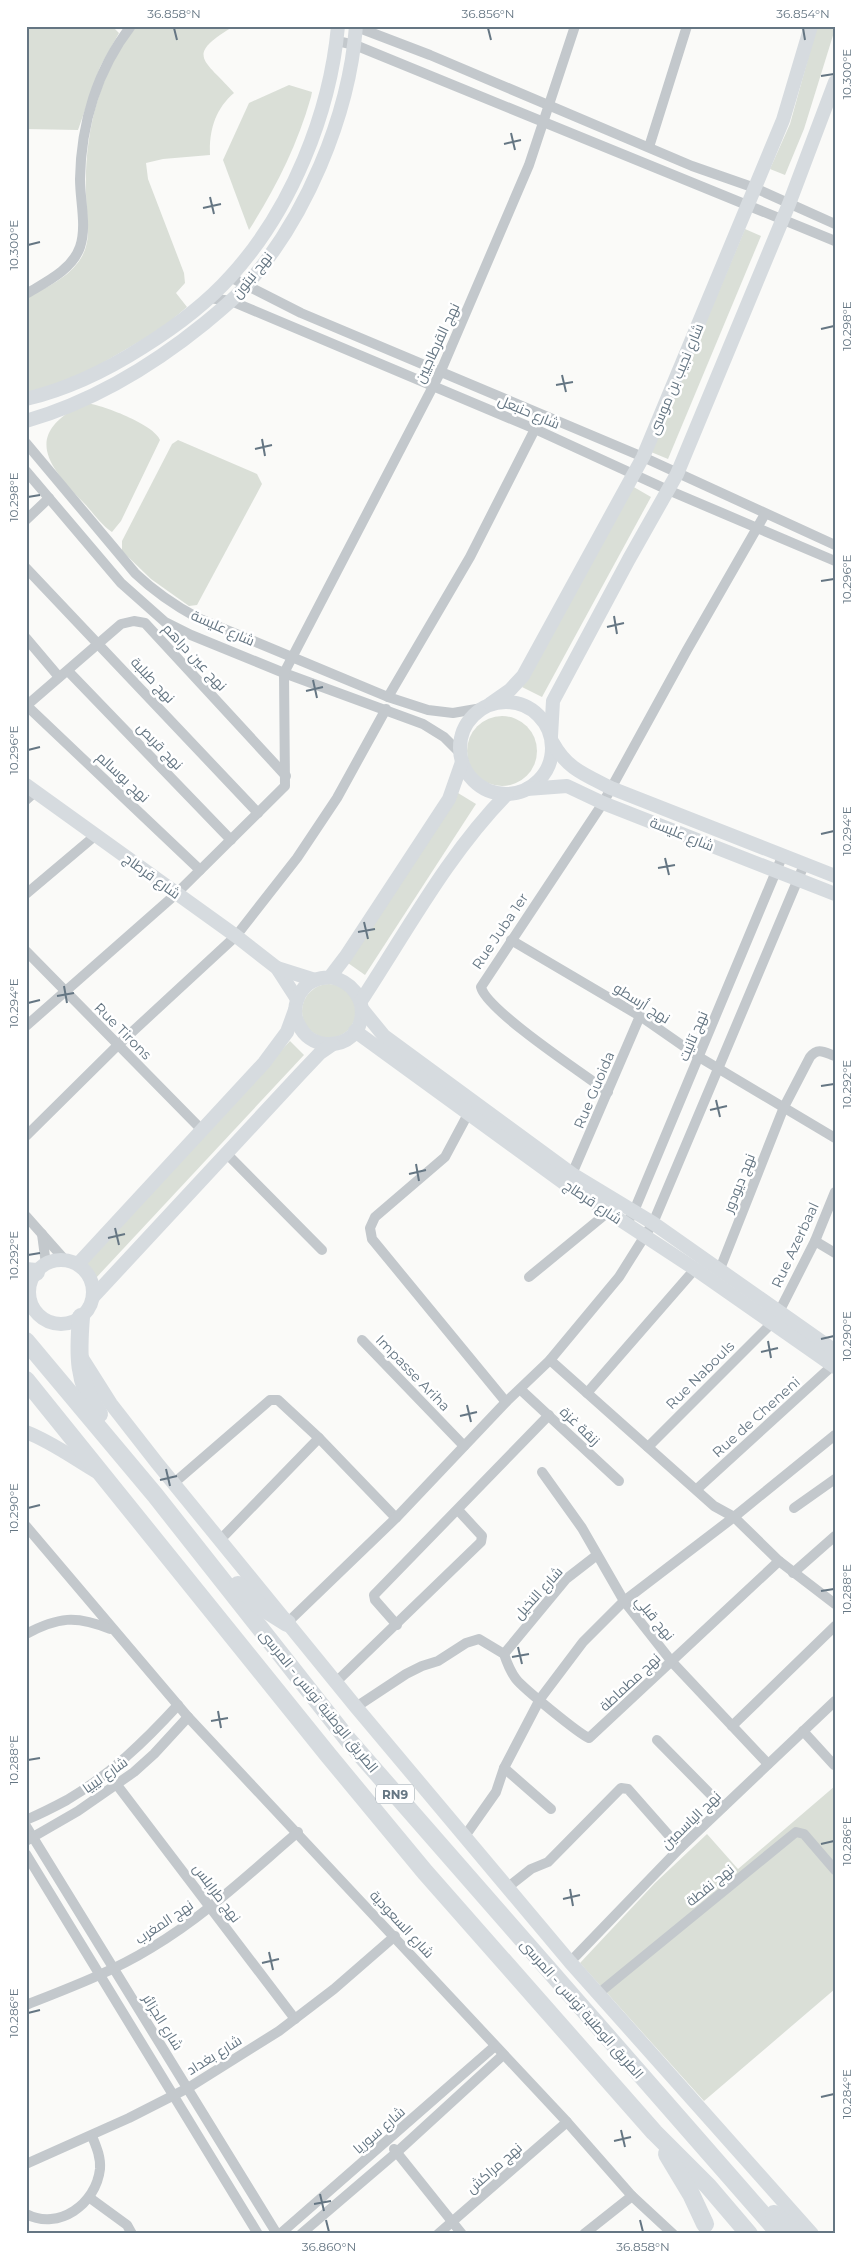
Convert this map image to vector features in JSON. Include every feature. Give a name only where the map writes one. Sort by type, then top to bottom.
[{"type":"highway","points":[[80,1317],[78,1351],[82,1376],[90,1401],[155,1495]]},
{"type":"highway","name":"الطريق الوطنية تونس - المرسى","points":[[26,1341],[155,1495],[349,1741],[780,2234]]},
{"type":"highway","name":"الطريق الوطنية تونس - المرسى","points":[[26,1380],[329,1756],[419,1864],[654,2132],[708,2186],[749,2234]]},
{"type":"highway","points":[[200,1551],[260,1606],[287,1623]]},
{"type":"highway","points":[[654,2132],[691,2194],[707,2231]]},
{"type":"highway","points":[[728,2174],[796,2234]]},
{"type":"street","points":[[26,294],[56,276],[69,264],[80,248],[83,231],[80,178],[83,135],[102,72],[131,26]]},
{"type":"street","name":"نهج نبتون","points":[[26,399],[50,393],[83,380],[122,360],[173,328],[209,298],[230,277],[268,226],[293,183],[307,153],[319,120],[337,41],[338,26]]},
{"type":"street","name":"نهج القرطاجيين","points":[[284,673],[440,373],[515,200],[544,123],[575,26]]},
{"type":"street","points":[[649,147],[687,26]]},
{"type":"street","name":"شارع نجيب بن موسى","points":[[486,706],[510,690],[523,676],[643,457],[783,120],[811,26]]},
{"type":"street","points":[[356,27],[400,43],[692,166],[755,188],[835,224]]},
{"type":"street","name":"نهج نبتون","points":[[26,421],[47,415],[136,373],[179,344],[231,301],[246,286],[281,238],[309,192],[333,131],[348,80],[355,45],[356,27]]},
{"type":"street","points":[[337,41],[355,45],[835,241]]},
{"type":"street","points":[[461,758],[469,775],[480,786],[493,792],[507,794],[527,789],[544,775],[551,760],[553,701],[614,585],[677,474],[783,219],[835,82]]},
{"type":"street","name":"شارع حنبعل","points":[[230,277],[246,286],[440,373],[643,457],[835,545]]},
{"type":"street","name":"شارع حنبعل","points":[[209,298],[231,301],[535,428],[668,490],[835,561]]},
{"type":"street","points":[[388,697],[470,557],[535,428]]},
{"type":"street","name":"شارع عليسة","points":[[26,443],[112,547],[155,592],[198,618],[388,697],[437,711],[453,713],[486,706]]},
{"type":"street","name":"شارع عليسة","points":[[28,475],[121,583],[165,622],[284,673],[386,709],[433,729],[444,736],[461,758]]},
{"type":"street","points":[[26,520],[49,498]]},
{"type":"street","name":"Rue Juba 1er","points":[[608,1092],[512,1021],[482,994],[482,983],[603,803],[765,514]]},
{"type":"street","name":"نهج طبلبة","points":[[26,568],[258,813]]},
{"type":"street","name":"نهج عين دراهم","points":[[26,706],[121,624],[134,621],[145,623],[286,776]]},
{"type":"street","points":[[26,638],[59,677]]},
{"type":"street","name":"نهج قربص","points":[[68,671],[231,840]]},
{"type":"street","points":[[26,1026],[176,894],[285,786],[284,673]]},
{"type":"street","points":[[330,977],[362,932],[449,799],[461,758],[462,732],[474,714],[486,706],[512,701],[528,707],[541,717],[552,740]]},
{"type":"street","name":"نهج بوسالم","points":[[26,706],[200,870]]},
{"type":"street","points":[[26,1136],[118,1045],[236,936],[297,858],[337,798],[386,709]]},
{"type":"street","name":"شارع عليسة","points":[[552,740],[560,758],[611,788],[835,876]]},
{"type":"street","name":"شارع عليسة","points":[[527,789],[567,786],[603,803],[776,873],[835,894]]},
{"type":"street","name":"شارع قرطاج","points":[[30,792],[96,835],[236,936],[277,968],[314,980]]},
{"type":"street","points":[[42,1233],[36,1269],[30,1287],[30,1296],[36,1311],[49,1321],[65,1323],[80,1317],[86,1311],[93,1297],[300,1073],[320,1053],[333,1044],[346,1040],[355,1031],[361,1021],[362,1005],[410,922],[468,840],[507,794]]},
{"type":"street","points":[[26,894],[96,835]]},
{"type":"street","name":"نهج تانيت","points":[[626,1225],[634,1211],[782,856]]},
{"type":"street","points":[[287,1623],[396,1518],[506,1402],[521,1390],[550,1360],[619,1277],[653,1222],[804,865]]},
{"type":"street","name":"نهج أرسطو","points":[[511,940],[640,1016],[699,1056],[835,1138]]},
{"type":"street","name":"Rue Tirons","points":[[26,951],[201,1129]]},
{"type":"street","name":"شارع قرطاج","points":[[277,968],[296,1004]]},
{"type":"street","points":[[36,1269],[71,1262],[264,1063],[287,1032],[296,1004],[304,988],[314,980],[330,977],[340,979],[349,984],[362,1005]]},
{"type":"street","points":[[296,1004],[298,1024],[306,1036],[319,1043],[333,1044]]},
{"type":"street","name":"شارع قرطاج","points":[[362,1005],[384,1036],[572,1174],[653,1222],[835,1350]]},
{"type":"street","name":"Rue Guoida","points":[[572,1174],[640,1016]]},
{"type":"street","name":"شارع قرطاج","points":[[355,1031],[607,1213],[695,1270],[834,1367]]},
{"type":"street","name":"نهج ديودور","points":[[720,1269],[784,1107],[814,1052],[819,1050],[835,1056]]},
{"type":"street","points":[[468,1114],[445,1157],[375,1217],[370,1228],[372,1239],[506,1402]]},
{"type":"street","points":[[227,1154],[322,1250]]},
{"type":"street","name":"Rue Azerbaal","points":[[780,1310],[816,1241],[835,1192]]},
{"type":"street","points":[[529,1277],[607,1213]]},
{"type":"street","points":[[26,1216],[71,1262],[87,1273],[91,1280],[93,1297]]},
{"type":"street","points":[[816,1241],[835,1253]]},
{"type":"street","points":[[587,1393],[695,1270]]},
{"type":"street","name":"Rue Nabouls","points":[[648,1447],[772,1323]]},
{"type":"street","name":"Impasse Ariha","points":[[362,1340],[464,1446]]},
{"type":"street","points":[[78,1351],[111,1404],[219,1541],[356,1707],[570,1962],[812,2234]]},
{"type":"street","points":[[550,1360],[714,1506],[734,1517],[779,1561],[793,1573],[818,1589],[835,1604]]},
{"type":"street","name":"Rue de Cheneni","points":[[697,1489],[834,1367]]},
{"type":"street","name":"زنقة غزة","points":[[521,1390],[619,1482]]},
{"type":"street","points":[[174,1483],[270,1400],[278,1400],[319,1438],[396,1518]]},
{"type":"street","points":[[397,1625],[377,1602],[374,1595],[549,1415]]},
{"type":"street","points":[[26,1432],[55,1444],[70,1456],[101,1473]]},
{"type":"street","points":[[465,1836],[496,1792],[504,1768],[540,1699],[583,1642],[624,1601],[734,1517],[835,1436]]},
{"type":"street","points":[[219,1541],[319,1438]]},
{"type":"street","name":"نهج قبلي","points":[[542,1472],[582,1528],[624,1601],[672,1662],[768,1764]]},
{"type":"street","points":[[794,1508],[835,1479]]},
{"type":"street","points":[[336,1682],[481,1542],[482,1536],[458,1510]]},
{"type":"street","name":"شارع السعودية","points":[[26,1526],[188,1717],[395,1936],[567,2122],[632,2196],[673,2234]]},
{"type":"street","points":[[793,1573],[835,1536]]},
{"type":"street","name":"شارع النخيل","points":[[504,1654],[536,1613],[566,1580],[597,1555]]},
{"type":"street","name":"نهج مطماطة","points":[[540,1699],[589,1738],[779,1561]]},
{"type":"street","points":[[26,1634],[57,1620],[76,1619],[94,1622],[114,1631]]},
{"type":"street","points":[[732,1726],[835,1626]]},
{"type":"street","points":[[356,1707],[406,1674],[438,1661],[466,1643],[479,1639],[504,1654],[508,1668],[517,1681],[540,1699]]},
{"type":"street","name":"نهج الياسمين","points":[[570,1962],[680,1848],[835,1701]]},
{"type":"street","name":"شارع ليبيا","points":[[26,1820],[68,1800],[118,1763],[148,1738],[178,1705]]},
{"type":"street","name":"شارع ليبيا","points":[[30,1840],[117,1785],[154,1754],[188,1717]]},
{"type":"street","points":[[804,1731],[834,1765]]},
{"type":"street","points":[[657,1740],[723,1807]]},
{"type":"street","points":[[504,1768],[551,1809]]},
{"type":"street","name":"نهج طرابلس","points":[[117,1785],[295,2019]]},
{"type":"street","points":[[508,1887],[531,1869],[548,1862],[621,1788],[628,1789],[680,1848]]},
{"type":"street","name":"شارع الجزائر","points":[[26,1826],[30,1840],[114,1968],[278,2234]]},
{"type":"street","name":"نهج المغرب","points":[[26,2005],[101,1976],[152,1948],[211,1907],[298,1832]]},
{"type":"street","name":"نهج نفطة","points":[[599,1993],[796,1832],[804,1834],[835,1870]]},
{"type":"street","name":"شارع الجزائر","points":[[26,1854],[258,2234]]},
{"type":"street","name":"شارع بغداد","points":[[26,2164],[92,2136],[188,2088],[279,2031],[341,1983],[395,1936]]},
{"type":"street","name":"شارع سوريا","points":[[278,2234],[388,2141],[495,2046]]},
{"type":"street","name":"شارع سوريا","points":[[301,2234],[397,2152],[503,2055]]},
{"type":"street","name":"نهج مراكش","points":[[438,2234],[567,2122]]},
{"type":"street","points":[[26,2214],[39,2219],[54,2219],[74,2212],[90,2198],[100,2169],[99,2154],[92,2136]]},
{"type":"street","points":[[388,2141],[462,2234]]},
{"type":"street","points":[[584,2234],[632,2196]]},
{"type":"street","points":[[90,2198],[126,2225],[132,2234]]},
{"type":"shaded area","points":[[26,26],[112,26],[119,33],[100,67],[78,130],[26,129]]},
{"type":"shaded area","points":[[137,26],[234,26],[218,36],[204,51],[204,58],[208,65],[234,93],[222,106],[214,121],[210,155],[163,159],[146,163],[148,179],[184,273],[185,283],[176,293],[187,307],[161,329],[80,376],[26,395],[26,298],[63,277],[76,265],[85,251],[88,235],[86,172],[91,127],[96,105],[112,64]]},
{"type":"shaded area","points":[[817,26],[835,26],[835,29],[804,129],[785,175],[770,169],[790,124]]},
{"type":"shaded area","points":[[289,85],[312,92],[311,97],[285,166],[249,230],[223,160],[249,103]]},
{"type":"shaded area","points":[[745,229],[761,236],[668,459],[651,452]]},
{"type":"shaded area","points":[[85,403],[127,416],[148,428],[160,440],[121,521],[112,532],[100,522],[58,474],[47,449],[47,437],[54,426],[66,414]]},
{"type":"shaded area","points":[[178,440],[257,474],[262,484],[197,605],[189,606],[151,579],[122,551],[122,541],[172,444]]},
{"type":"shaded area","points":[[632,486],[651,497],[542,697],[522,687]]},
{"type":"shaded area","points":[[509,716],[522,722],[531,731],[535,737],[537,751],[535,765],[527,776],[516,784],[495,786],[488,784],[477,776],[469,765],[467,744],[469,737],[477,726],[488,718]]},
{"type":"shaded area","points":[[458,793],[476,804],[365,975],[348,963]]},
{"type":"shaded area","points":[[329,984],[339,986],[348,992],[354,1001],[356,1011],[354,1021],[348,1030],[339,1036],[329,1038],[319,1036],[310,1030],[304,1021],[302,1011],[304,1001],[310,992],[319,986]]},
{"type":"shaded area","points":[[290,1041],[304,1055],[95,1279],[81,1266]]},
{"type":"shaded area","points":[[835,1786],[835,1989],[704,2101],[580,1963],[655,1883],[707,1834],[738,1869]]}]
